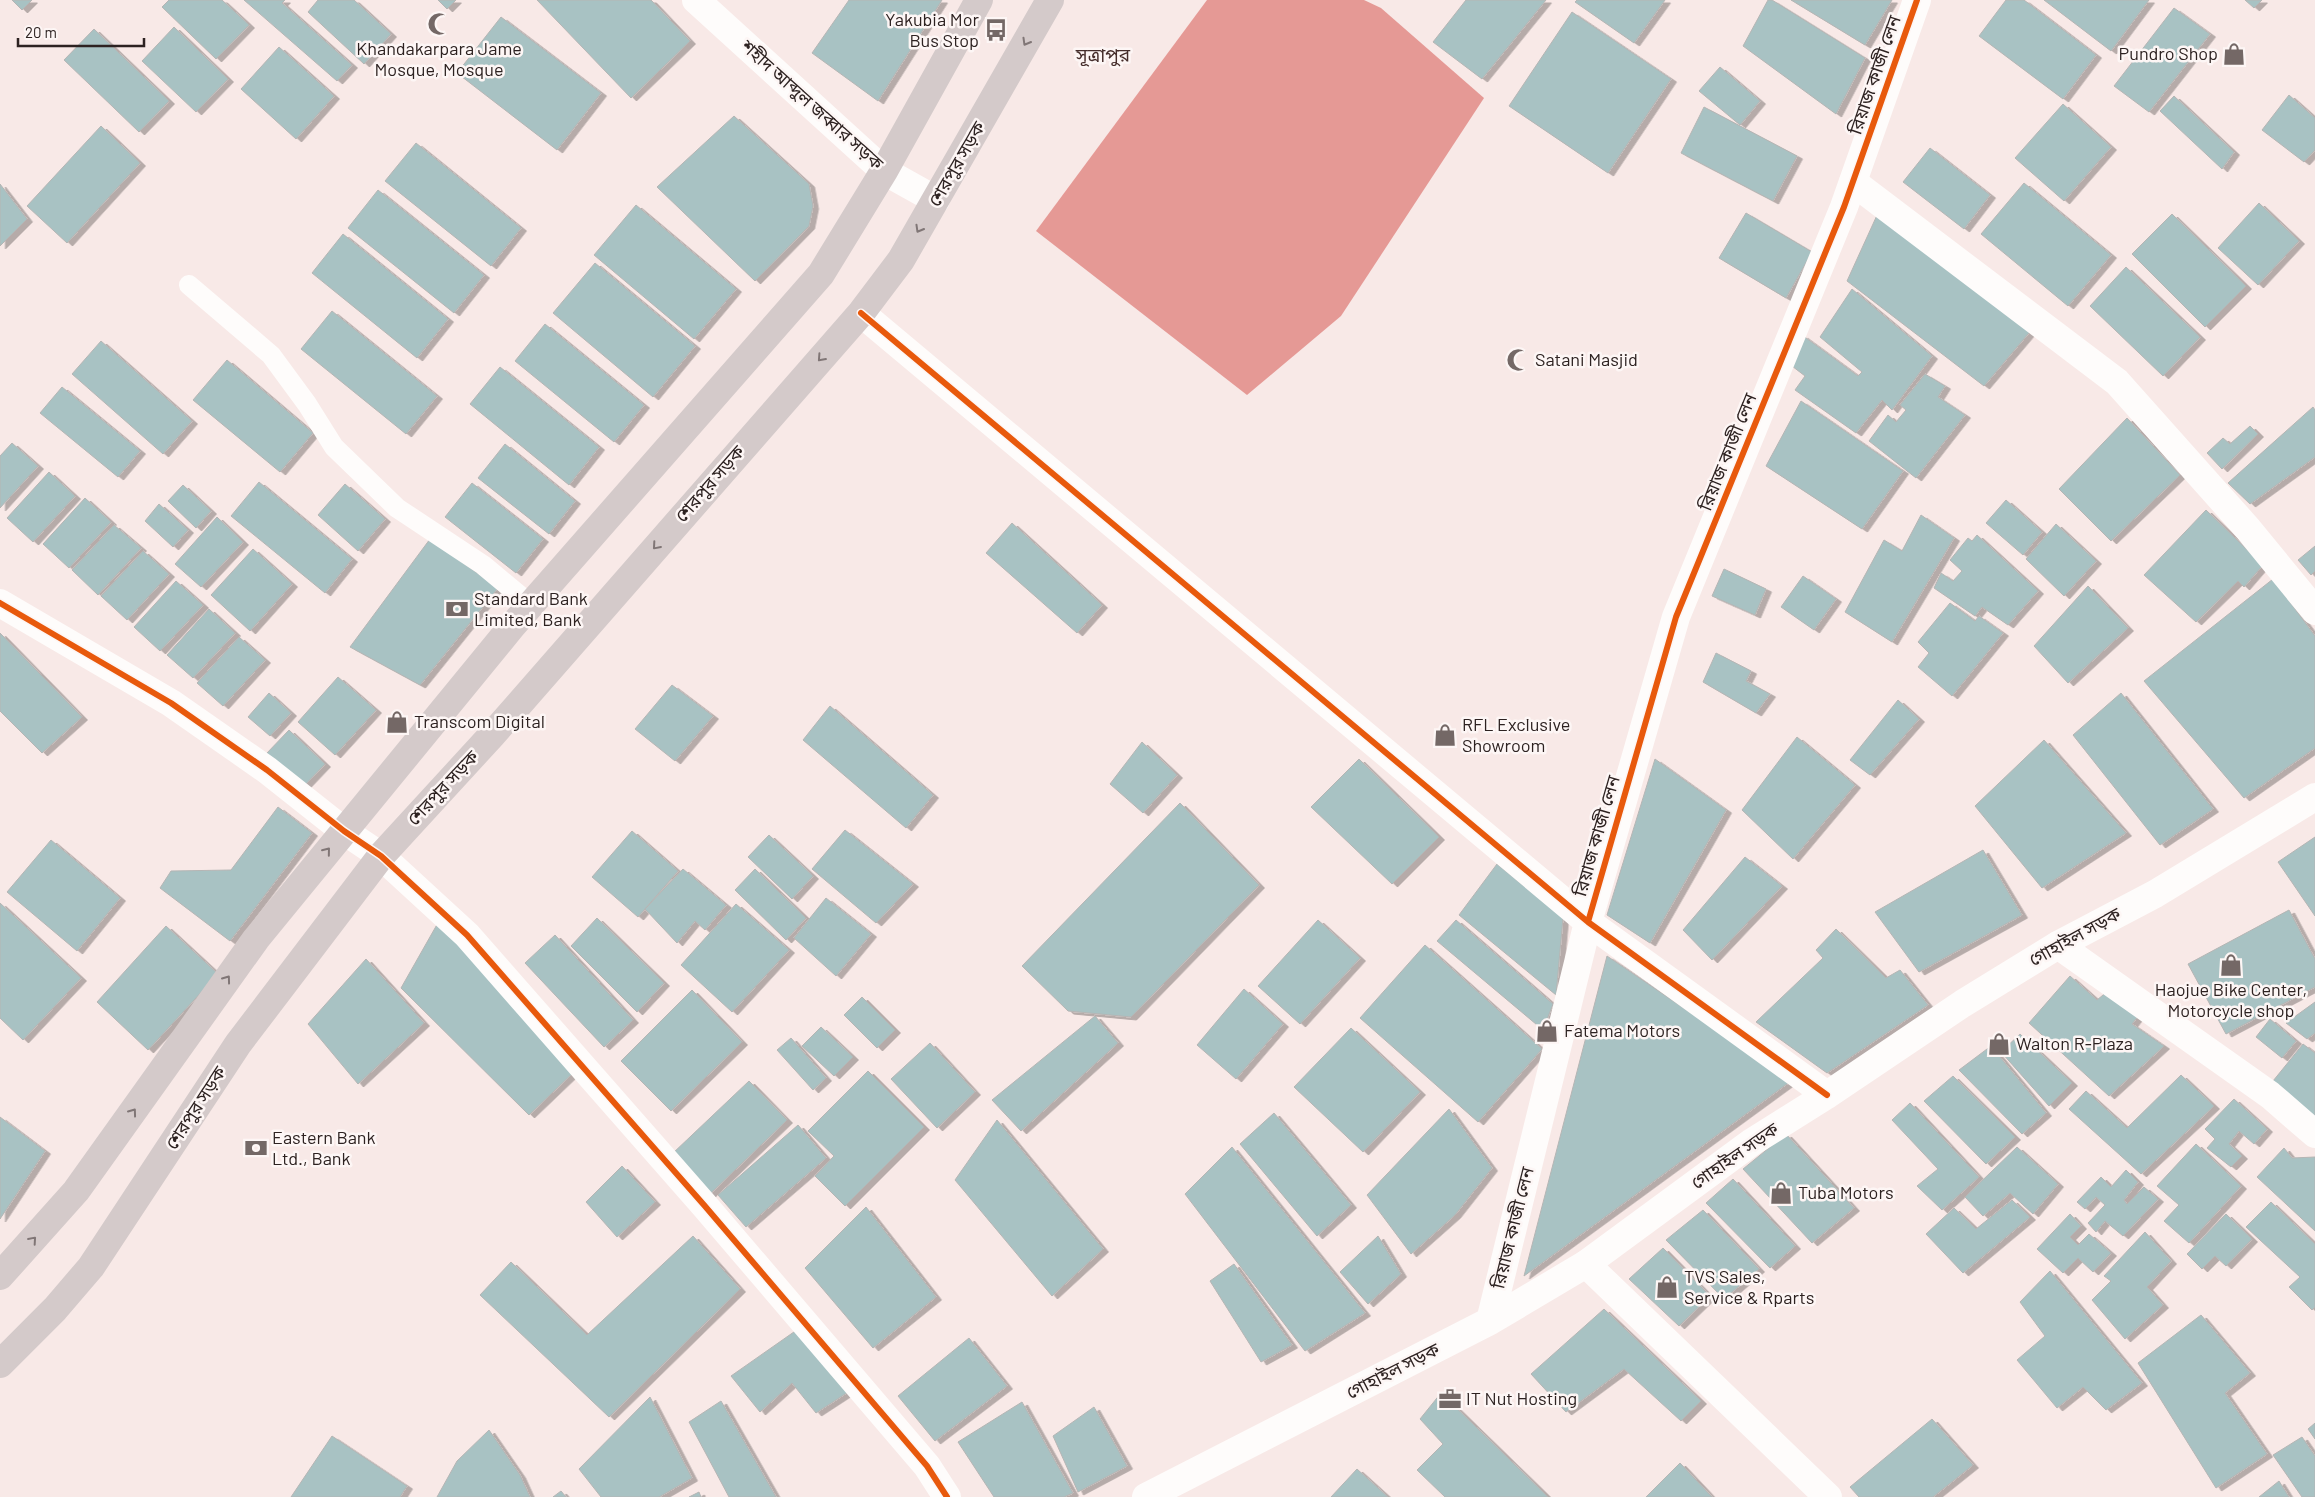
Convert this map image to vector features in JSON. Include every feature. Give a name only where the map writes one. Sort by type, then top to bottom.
[{"type":"highway","points":[[0,1276],[76,1191],[256,939],[344,830],[531,605],[821,274],[884,171],[979,0]]},
{"type":"highway","name":"শেরপুর সড়ক","points":[[0,1364],[56,1309],[91,1267],[238,1044],[380,856],[492,735],[861,313],[901,260],[1050,0]]},
{"type":"street","name":"শহীদ আব্দুল জব্বার সড়ক","points":[[696,0],[884,171],[936,200]]},
{"type":"street","name":"রিয়াজ কাজী লেন","points":[[1490,1321],[1588,922],[1676,617],[1853,182],[1917,0]]},
{"type":"street","points":[[1853,182],[2117,382],[2248,529],[2315,611]]},
{"type":"street","points":[[861,313],[1588,922],[1827,1095]]},
{"type":"street","points":[[0,603],[171,703],[267,770],[380,856],[466,935],[800,1317],[927,1466],[947,1497]]},
{"type":"street","name":"গোহাইল সড়ক","points":[[1146,1497],[1490,1321],[1586,1264],[1752,1142],[1827,1095],[1962,1004],[2058,944],[2155,894],[2315,797]]},
{"type":"street","points":[[2058,944],[2270,1095],[2315,1134]]},
{"type":"street","points":[[1586,1264],[1828,1497]]},
{"type":"lane","points":[[189,285],[271,355],[307,404],[334,447],[396,508],[483,566],[531,605]]},
{"type":"shaded area","points":[[1207,0],[1364,0],[1381,8],[1484,98],[1341,316],[1247,395],[1036,231]]},
{"type":"building","points":[[12,0],[32,0],[22,10]]},
{"type":"building","points":[[169,0],[222,0],[249,25],[216,59],[162,7]]},
{"type":"building","points":[[244,0],[285,0],[282,3],[352,65],[337,81]]},
{"type":"building","points":[[318,0],[354,0],[391,34],[364,64],[308,12]]},
{"type":"building","points":[[438,0],[456,0],[447,9]]},
{"type":"building","points":[[537,0],[651,0],[690,41],[631,98]]},
{"type":"building","points":[[849,0],[942,0],[878,101],[812,53]]},
{"type":"building","points":[[1466,0],[1546,0],[1482,79],[1433,42]]},
{"type":"building","points":[[1577,0],[1665,0],[1634,43],[1575,2]]},
{"type":"building","points":[[1768,0],[1772,0],[1865,58],[1836,114],[1743,46]]},
{"type":"building","points":[[1791,0],[1892,0],[1865,45]]},
{"type":"building","points":[[2006,0],[2024,0],[2096,55],[2063,99],[1979,36]]},
{"type":"building","points":[[2044,0],[2149,0],[2111,51]]},
{"type":"building","points":[[2245,0],[2262,0],[2254,8]]},
{"type":"building","points":[[2174,8],[2210,34],[2149,112],[2114,86]]},
{"type":"building","points":[[1572,12],[1671,79],[1608,173],[1509,106]]},
{"type":"building","points":[[501,17],[601,93],[557,150],[457,73]]},
{"type":"building","points":[[174,27],[228,79],[196,112],[142,61]]},
{"type":"building","points":[[94,29],[169,101],[139,132],[64,60]]},
{"type":"building","points":[[279,47],[334,96],[296,139],[241,89]]},
{"type":"building","points":[[1720,67],[1760,101],[1740,125],[1699,91]]},
{"type":"building","points":[[2289,95],[2315,118],[2315,150],[2304,162],[2262,130]]},
{"type":"building","points":[[2174,96],[2234,152],[2222,169],[2160,111]]},
{"type":"building","points":[[2063,104],[2111,147],[2064,201],[2015,158]]},
{"type":"building","points":[[1704,107],[1797,156],[1773,201],[1681,153]]},
{"type":"building","points":[[734,116],[809,184],[813,206],[809,226],[755,281],[657,187]]},
{"type":"building","points":[[101,126],[140,163],[67,243],[27,206]]},
{"type":"building","points":[[416,143],[521,228],[491,266],[385,181]]},
{"type":"building","points":[[1930,148],[1990,195],[1964,229],[1903,182]]},
{"type":"building","points":[[2024,183],[2111,255],[2068,306],[1981,234]]},
{"type":"building","points":[[0,184],[27,219],[0,246]]},
{"type":"building","points":[[378,190],[484,275],[454,313],[348,228]]},
{"type":"building","points":[[2259,203],[2299,241],[2258,285],[2218,248]]},
{"type":"building","points":[[636,205],[736,289],[694,339],[594,255]]},
{"type":"building","points":[[1746,213],[1812,252],[1786,298],[1719,258]]},
{"type":"building","points":[[1878,213],[2034,327],[1984,386],[1847,281]]},
{"type":"building","points":[[2172,214],[2246,286],[2205,327],[2132,254]]},
{"type":"building","points":[[343,234],[448,319],[417,358],[312,273]]},
{"type":"building","points":[[595,263],[695,346],[653,397],[553,313]]},
{"type":"building","points":[[2126,267],[2200,337],[2163,376],[2090,306]]},
{"type":"building","points":[[1852,289],[1932,356],[1892,410],[1882,400],[1856,433],[1795,390],[1805,376],[1788,363],[1802,335],[1858,376],[1862,372],[1820,337]]},
{"type":"building","points":[[332,311],[437,396],[406,434],[301,349]]},
{"type":"building","points":[[545,324],[644,405],[614,442],[515,361]]},
{"type":"building","points":[[101,341],[192,421],[163,454],[72,374]]},
{"type":"building","points":[[227,360],[313,433],[280,472],[193,400]]},
{"type":"building","points":[[500,367],[599,447],[569,485],[470,404]]},
{"type":"building","points":[[1925,374],[1945,386],[1938,397],[1965,415],[1916,478],[1869,441],[1888,415],[1896,422],[1906,410],[1900,405]]},
{"type":"building","points":[[62,387],[140,451],[118,477],[40,413]]},
{"type":"building","points":[[1801,401],[1903,471],[1862,529],[1766,466]]},
{"type":"building","points":[[2313,407],[2315,410],[2315,457],[2250,504],[2228,483]]},
{"type":"building","points":[[2127,418],[2180,475],[2111,541],[2059,489]]},
{"type":"building","points":[[2250,426],[2258,434],[2222,469],[2207,453],[2223,438],[2230,444]]},
{"type":"building","points":[[12,443],[38,466],[0,508],[0,456]]},
{"type":"building","points":[[505,444],[575,501],[549,534],[478,478]]},
{"type":"building","points":[[49,472],[75,496],[33,542],[7,518]]},
{"type":"building","points":[[259,482],[352,559],[325,593],[231,516]]},
{"type":"building","points":[[472,483],[543,539],[516,573],[445,517]]},
{"type":"building","points":[[345,484],[385,519],[358,551],[318,515]]},
{"type":"building","points":[[183,485],[211,511],[196,528],[168,501]]},
{"type":"building","points":[[85,498],[111,522],[69,568],[43,544]]},
{"type":"building","points":[[2006,500],[2042,532],[2023,555],[1986,523]]},
{"type":"building","points":[[159,504],[188,530],[173,547],[145,521]]},
{"type":"building","points":[[2206,510],[2263,565],[2244,587],[2238,581],[2196,622],[2144,575]]},
{"type":"building","points":[[1921,515],[1954,538],[1892,642],[1845,612],[1884,540],[1902,551]]},
{"type":"building","points":[[217,517],[243,542],[201,587],[175,564]]},
{"type":"building","points":[[1012,523],[1102,605],[1077,633],[986,553]]},
{"type":"building","points":[[2056,524],[2096,561],[2064,596],[2026,559]]},
{"type":"building","points":[[114,525],[141,548],[98,595],[72,570]]},
{"type":"building","points":[[1977,535],[2038,591],[2008,625],[1982,607],[1975,616],[1934,588],[1941,573],[1953,581],[1962,571],[1950,560],[1968,538],[1972,541]]},
{"type":"building","points":[[430,539],[498,588],[420,685],[350,647]]},
{"type":"building","points":[[2315,546],[2315,571],[2311,575],[2298,560]]},
{"type":"building","points":[[253,549],[292,584],[250,631],[211,595]]},
{"type":"building","points":[[143,551],[169,574],[127,620],[101,596]]},
{"type":"building","points":[[1724,569],[1766,589],[1755,615],[1712,596]]},
{"type":"building","points":[[1803,576],[1836,599],[1814,630],[1781,607]]},
{"type":"building","points":[[2273,579],[2315,636],[2315,748],[2244,798],[2144,681]]},
{"type":"building","points":[[176,581],[203,605],[160,651],[134,627]]},
{"type":"building","points":[[2088,586],[2128,628],[2068,683],[2034,646]]},
{"type":"building","points":[[1950,603],[1975,621],[1979,616],[2003,633],[1952,696],[1918,667],[1929,653],[1918,642]]},
{"type":"building","points":[[209,609],[235,633],[193,678],[167,655]]},
{"type":"building","points":[[0,633],[82,717],[42,753],[0,711]]},
{"type":"building","points":[[239,637],[265,660],[223,706],[197,683]]},
{"type":"building","points":[[1716,653],[1751,671],[1746,681],[1770,694],[1756,713],[1703,682]]},
{"type":"building","points":[[338,677],[376,710],[335,755],[298,722]]},
{"type":"building","points":[[672,685],[713,716],[675,761],[635,729]]},
{"type":"building","points":[[269,693],[291,713],[270,736],[248,717]]},
{"type":"building","points":[[2121,693],[2213,809],[2160,845],[2073,735]]},
{"type":"building","points":[[1898,700],[1919,719],[1870,775],[1850,760]]},
{"type":"building","points":[[830,706],[933,795],[906,828],[803,740]]},
{"type":"building","points":[[289,730],[325,764],[302,788],[266,754]]},
{"type":"building","points":[[1797,737],[1855,785],[1793,859],[1742,810]]},
{"type":"building","points":[[2044,740],[2126,833],[2042,888],[1975,806]]},
{"type":"building","points":[[1142,742],[1177,775],[1143,813],[1110,784]]},
{"type":"building","points":[[1359,759],[1439,837],[1392,884],[1311,807]]},
{"type":"building","points":[[1655,759],[1726,810],[1650,943],[1607,915]]},
{"type":"building","points":[[1180,803],[1259,885],[1131,1017],[1068,1011],[1022,966]]},
{"type":"building","points":[[278,807],[312,833],[230,941],[160,888],[171,871],[231,870]]},
{"type":"building","points":[[845,830],[913,884],[876,923],[812,869]]},
{"type":"building","points":[[632,831],[678,871],[638,917],[592,877]]},
{"type":"building","points":[[769,835],[813,876],[792,899],[748,857]]},
{"type":"building","points":[[2315,837],[2315,916],[2278,862]]},
{"type":"building","points":[[51,840],[120,898],[77,951],[7,892]]},
{"type":"building","points":[[1983,850],[2022,915],[1919,972],[1875,912]]},
{"type":"building","points":[[1745,857],[1782,886],[1712,960],[1683,930]]},
{"type":"building","points":[[1497,864],[1563,918],[1556,995],[1459,915]]},
{"type":"building","points":[[683,869],[726,905],[705,930],[695,921],[677,943],[645,909]]},
{"type":"building","points":[[755,869],[806,918],[786,940],[735,890]]},
{"type":"building","points":[[826,898],[871,934],[836,976],[794,938]]},
{"type":"building","points":[[0,903],[81,978],[23,1040],[0,1018]]},
{"type":"building","points":[[736,904],[789,950],[732,1012],[681,965]]},
{"type":"building","points":[[2289,910],[2315,959],[2315,987],[2226,1034],[2188,964]]},
{"type":"building","points":[[597,918],[664,983],[637,1012],[571,946]]},
{"type":"building","points":[[1318,920],[1360,958],[1300,1024],[1258,986]]},
{"type":"building","points":[[1456,920],[1553,1004],[1543,1030],[1437,941]]},
{"type":"building","points":[[439,921],[576,1070],[529,1115],[401,988]]},
{"type":"building","points":[[166,926],[218,974],[148,1050],[97,1002]]},
{"type":"building","points":[[1836,929],[1886,978],[1900,970],[1928,1005],[1827,1073],[1756,1022],[1823,958],[1816,950]]},
{"type":"building","points":[[555,935],[633,1020],[604,1047],[525,963]]},
{"type":"building","points":[[1425,945],[1542,1049],[1478,1122],[1360,1018]]},
{"type":"building","points":[[1607,956],[1791,1081],[1524,1276]]},
{"type":"building","points":[[366,959],[424,1023],[358,1084],[308,1024]]},
{"type":"building","points":[[2070,976],[2097,1000],[2109,990],[2139,1015],[2132,1024],[2164,1046],[2109,1096],[2029,1023]]},
{"type":"building","points":[[1244,989],[1283,1024],[1236,1079],[1197,1045]]},
{"type":"building","points":[[692,990],[742,1042],[671,1111],[621,1061]]},
{"type":"building","points":[[862,997],[895,1030],[877,1048],[844,1015]]},
{"type":"building","points":[[2315,1002],[2315,1033],[2307,1039],[2286,1023]]},
{"type":"building","points":[[1095,1016],[1118,1043],[1021,1131],[992,1100]]},
{"type":"building","points":[[2270,1019],[2296,1041],[2282,1058],[2256,1037]]},
{"type":"building","points":[[821,1027],[853,1057],[834,1076],[802,1046]]},
{"type":"building","points":[[1351,1028],[1420,1092],[1363,1152],[1294,1087]]},
{"type":"building","points":[[2020,1034],[2072,1083],[2049,1106],[2001,1052]]},
{"type":"building","points":[[791,1038],[826,1078],[813,1090],[777,1050]]},
{"type":"building","points":[[930,1043],[975,1092],[937,1128],[891,1079]]},
{"type":"building","points":[[2303,1044],[2315,1053],[2315,1118],[2273,1081]]},
{"type":"building","points":[[1991,1046],[2046,1113],[2022,1134],[1959,1070]]},
{"type":"building","points":[[868,1071],[924,1127],[845,1206],[815,1176],[834,1156],[808,1131]]},
{"type":"building","points":[[2181,1075],[2214,1106],[2141,1174],[2069,1109],[2086,1091],[2127,1128]]},
{"type":"building","points":[[1953,1076],[2015,1137],[1986,1164],[1924,1101]]},
{"type":"building","points":[[749,1081],[787,1120],[710,1194],[672,1154]]},
{"type":"building","points":[[2234,1099],[2267,1129],[2254,1144],[2239,1131],[2229,1144],[2242,1156],[2231,1167],[2207,1148],[2215,1139],[2205,1129]]},
{"type":"building","points":[[1910,1103],[1979,1177],[1942,1210],[1917,1186],[1938,1169],[1892,1120]]},
{"type":"building","points":[[1449,1109],[1492,1168],[1455,1215],[1411,1254],[1367,1195]]},
{"type":"building","points":[[1274,1113],[1351,1205],[1317,1236],[1240,1144]]},
{"type":"building","points":[[0,1117],[45,1151],[0,1219]]},
{"type":"building","points":[[997,1120],[1103,1249],[1052,1296],[955,1180]]},
{"type":"building","points":[[798,1125],[826,1158],[746,1227],[718,1195]]},
{"type":"building","points":[[1786,1134],[1854,1208],[1812,1243],[1743,1169]]},
{"type":"building","points":[[2196,1144],[2241,1186],[2189,1243],[2164,1221],[2179,1205],[2157,1186]]},
{"type":"building","points":[[1232,1147],[1365,1313],[1305,1351],[1185,1194]]},
{"type":"building","points":[[2017,1147],[2058,1184],[2033,1214],[2010,1193],[1983,1216],[1965,1197]]},
{"type":"building","points":[[2284,1148],[2292,1158],[2315,1157],[2315,1231],[2257,1177]]},
{"type":"building","points":[[622,1166],[655,1202],[617,1237],[586,1202]]},
{"type":"building","points":[[2126,1170],[2138,1182],[2124,1200],[2127,1204],[2144,1187],[2158,1199],[2123,1236],[2105,1221],[2096,1232],[2088,1223],[2105,1205],[2096,1197],[2085,1209],[2077,1202],[2101,1177],[2111,1187]]},
{"type":"building","points":[[1733,1179],[1795,1246],[1770,1268],[1706,1203]]},
{"type":"building","points":[[2012,1200],[2030,1217],[1963,1273],[1926,1234],[1954,1208],[1976,1229]]},
{"type":"building","points":[[2271,1202],[2315,1244],[2315,1307],[2312,1310],[2289,1287],[2300,1277],[2246,1227]]},
{"type":"building","points":[[866,1207],[936,1297],[873,1348],[805,1268]]},
{"type":"building","points":[[1703,1210],[1759,1269],[1724,1299],[1666,1240]]},
{"type":"building","points":[[2070,1214],[2081,1226],[2070,1237],[2078,1245],[2089,1234],[2111,1253],[2093,1272],[2078,1258],[2063,1273],[2037,1249]]},
{"type":"building","points":[[2226,1214],[2252,1239],[2226,1266],[2215,1256],[2202,1269],[2187,1254]]},
{"type":"building","points":[[2145,1232],[2171,1261],[2147,1287],[2163,1305],[2125,1339],[2092,1300],[2111,1281],[2104,1276]]},
{"type":"building","points":[[693,1236],[740,1289],[609,1417],[480,1295],[511,1262],[587,1335]]},
{"type":"building","points":[[1378,1236],[1401,1274],[1368,1304],[1340,1272]]},
{"type":"building","points":[[1663,1248],[1710,1296],[1679,1326],[1629,1279]]},
{"type":"building","points":[[1234,1264],[1292,1345],[1261,1362],[1210,1281]]},
{"type":"building","points":[[2050,1271],[2142,1383],[2106,1410],[2083,1387],[2057,1408],[2017,1360],[2045,1336],[2020,1302]]},
{"type":"building","points":[[1604,1309],[1701,1401],[1681,1421],[1624,1369],[1566,1412],[1531,1374]]},
{"type":"building","points":[[2201,1315],[2250,1373],[2225,1393],[2267,1454],[2216,1488],[2138,1363]]},
{"type":"building","points":[[811,1320],[862,1383],[816,1413],[792,1383],[760,1412],[731,1376]]},
{"type":"building","points":[[969,1338],[1007,1386],[935,1441],[898,1396]]},
{"type":"building","points":[[1441,1393],[1548,1497],[1445,1497],[1417,1470],[1443,1444],[1420,1419]]},
{"type":"building","points":[[650,1397],[692,1478],[659,1497],[601,1497],[579,1469]]},
{"type":"building","points":[[721,1401],[776,1497],[729,1497],[689,1422]]},
{"type":"building","points":[[1022,1402],[1073,1493],[1064,1497],[994,1497],[958,1442]]},
{"type":"building","points":[[1094,1407],[1127,1466],[1078,1492],[1053,1436]]},
{"type":"building","points":[[1932,1419],[1973,1465],[1933,1497],[1859,1497],[1850,1487]]},
{"type":"building","points":[[2315,1423],[2315,1439],[2308,1429]]},
{"type":"building","points":[[489,1430],[520,1475],[530,1497],[437,1497],[457,1461]]},
{"type":"building","points":[[332,1436],[407,1486],[400,1497],[291,1497]]},
{"type":"building","points":[[2302,1437],[2315,1456],[2315,1497],[2302,1497],[2273,1455]]},
{"type":"building","points":[[1680,1463],[1712,1497],[1646,1497]]},
{"type":"building","points":[[1357,1469],[1388,1497],[1331,1497]]},
{"type":"building","points":[[2279,1481],[2289,1497],[2259,1497]]},
{"type":"building","points":[[561,1491],[566,1497],[553,1497]]},
{"type":"building","points":[[699,1492],[701,1497],[689,1497]]},
{"type":"cycle path","points":[[1588,922],[1676,617],[1844,207],[1917,0]]},
{"type":"cycle path","points":[[861,313],[1588,922],[1827,1095]]},
{"type":"cycle path","points":[[0,603],[171,703],[267,770],[344,831],[381,856],[467,935],[704,1205],[927,1466],[947,1497]]},
{"type":"place","name":"Khandakarpara Jame Mosque, Mosque","points":[[439,24]]},
{"type":"place","name":"Yakubia Mor Bus Stop","points":[[996,30]]},
{"type":"place","name":"Pundro Shop","points":[[2234,54]]},
{"type":"place","name":"Satani Masjid","points":[[1518,360]]},
{"type":"place","name":"Standard Bank Limited, Bank","points":[[457,609]]},
{"type":"place","name":"Transcom Digital","points":[[397,722]]},
{"type":"place","name":"RFL Exclusive Showroom","points":[[1445,735]]},
{"type":"place","name":"Haojue Bike Center, Motorcycle shop","points":[[2231,965]]},
{"type":"place","name":"Fatema Motors","points":[[1547,1031]]},
{"type":"place","name":"Walton R-Plaza","points":[[1999,1044]]},
{"type":"place","name":"Eastern Bank Ltd., Bank","points":[[256,1148]]},
{"type":"place","name":"Tuba Motors","points":[[1781,1193]]},
{"type":"place","name":"TVS Sales, Service & Rparts","points":[[1667,1287]]},
{"type":"place","name":"IT Nut Hosting","points":[[1450,1399]]},
{"type":"district","name":"সূত্রাপুর","points":[[1103,55]]}]
